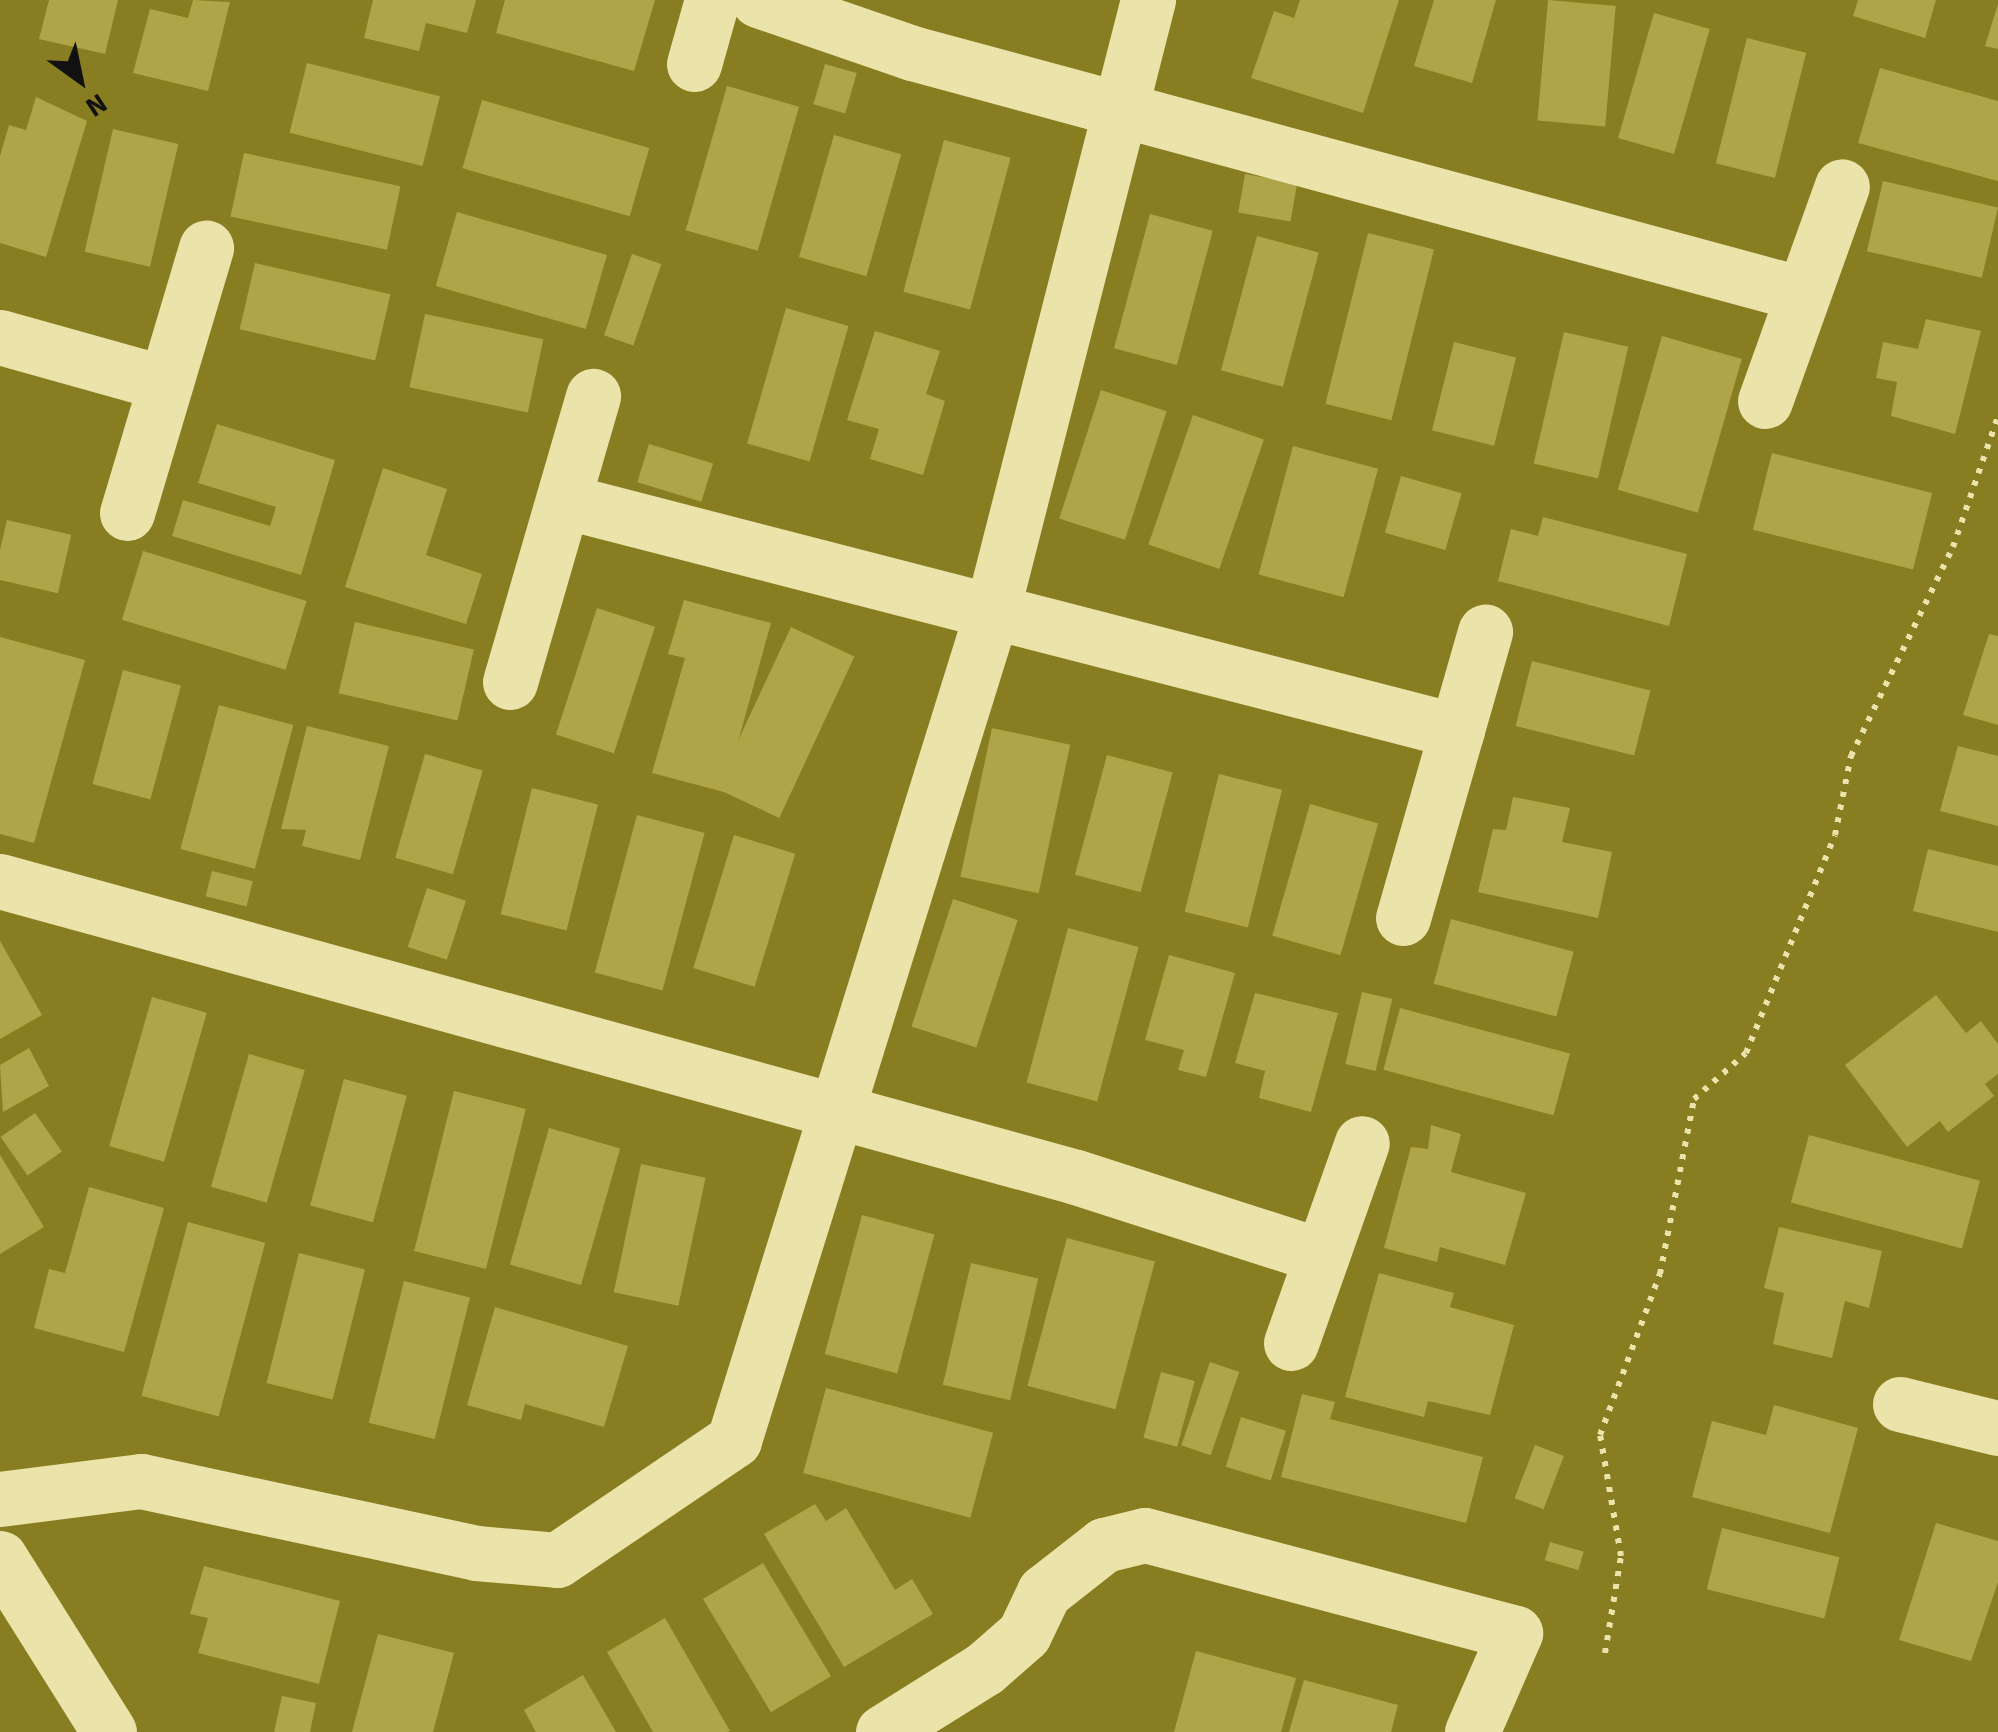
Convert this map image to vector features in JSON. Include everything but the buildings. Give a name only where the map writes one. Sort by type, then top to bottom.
[{"type":"street","points":[[694,64],[712,0]]},
{"type":"street","points":[[758,0],[1114,108],[1802,294]]},
{"type":"street","points":[[0,1499],[141,1481],[476,1554],[558,1560],[734,1440],[842,1111],[991,615],[1114,108],[1148,0]]},
{"type":"street","points":[[1764,401],[1842,186]]},
{"type":"street","points":[[127,513],[161,382],[206,248]]},
{"type":"street","points":[[0,337],[161,382]]},
{"type":"street","points":[[510,682],[593,396]]},
{"type":"street","points":[[564,501],[991,615],[1457,731]]},
{"type":"street","points":[[1404,918],[1485,632]]},
{"type":"street","points":[[0,881],[842,1111],[1322,1256]]},
{"type":"street","points":[[1290,1343],[1362,1143]]},
{"type":"street","points":[[1900,1404],[1998,1428]]},
{"type":"street","points":[[883,1732],[984,1669],[1024,1634],[1044,1592],[1104,1545],[1145,1535],[1515,1632],[1472,1732]]},
{"type":"street","points":[[0,1558],[108,1732]]},
{"type":"path","points":[[1604,1653],[1622,1556],[1600,1435],[1660,1274],[1694,1099],[1746,1053],[1835,835],[1851,756],[1953,547],[1998,416]]}]
